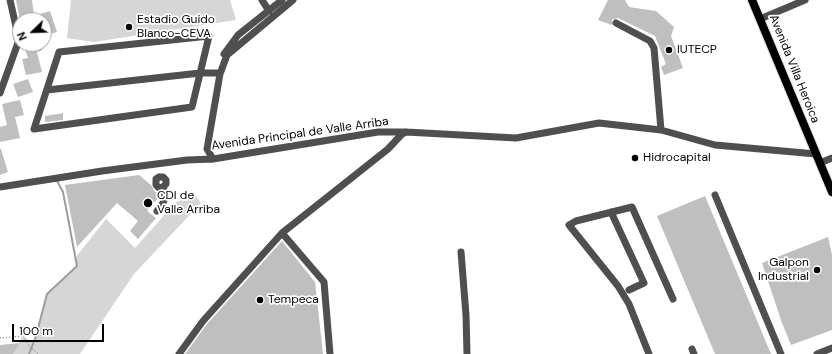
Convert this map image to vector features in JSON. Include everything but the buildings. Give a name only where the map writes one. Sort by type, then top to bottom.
[{"type":"main road","name":"Avenida Villa Heroica","points":[[752,0],[832,192]]},
{"type":"street","points":[[0,92],[19,40],[10,0]]},
{"type":"street","points":[[262,0],[269,10]]},
{"type":"street","points":[[210,158],[205,150],[206,136],[217,73],[224,54],[238,35],[282,0]]},
{"type":"street","points":[[210,158],[207,149],[220,74],[227,55],[293,0]]},
{"type":"street","points":[[760,19],[805,0]]},
{"type":"street","points":[[616,23],[650,41],[654,48],[661,130]]},
{"type":"street","points":[[209,36],[200,73],[192,107],[34,129],[59,52],[209,36]]},
{"type":"street","points":[[47,90],[200,73],[217,73]]},
{"type":"street","name":"Avenida Principal de Valle Arriba","points":[[0,187],[83,174],[210,158],[378,132],[406,132],[516,138],[599,123],[661,130],[715,145],[816,154]]},
{"type":"street","points":[[179,354],[203,321],[282,233],[388,149],[402,134],[406,132]]},
{"type":"street","points":[[820,163],[832,158]]},
{"type":"street","points":[[156,164],[159,177],[163,177],[166,180],[166,184],[163,187],[166,193],[165,199],[157,211]]},
{"type":"street","points":[[715,195],[781,354]]},
{"type":"street","points":[[649,354],[629,304],[618,286],[569,225],[576,221],[632,207],[673,299]]},
{"type":"street","points":[[611,212],[644,283],[629,290]]},
{"type":"street","points":[[282,233],[324,282],[330,354]]},
{"type":"street","points":[[461,252],[466,315],[467,354]]},
{"type":"street","points":[[817,354],[832,348]]},
{"type":"path","points":[[0,338],[22,336],[30,347],[38,354]]},
{"type":"shaded area","name":"Estadio Guido Blanco-CEVA","points":[[71,0],[230,0],[236,20],[94,42],[67,38]]},
{"type":"shaded area","points":[[195,195],[201,203],[134,274],[80,354],[12,354],[23,336],[33,343],[47,294],[77,266],[76,257],[106,219],[135,248],[176,202]]},
{"type":"waterway","points":[[29,354],[36,336],[47,294],[77,266],[63,192],[56,179]]},
{"type":"place","name":"Estadio Guido Blanco-CEVA","points":[[129,27]]},
{"type":"place","name":"IUTECP","points":[[669,50]]},
{"type":"place","name":"Hidrocapital","points":[[635,158]]},
{"type":"place","name":"CDI de Valle Arriba","points":[[148,203]]},
{"type":"place","name":"Galpon Industrial","points":[[817,270]]},
{"type":"place","name":"Tempeca","points":[[260,300]]}]
